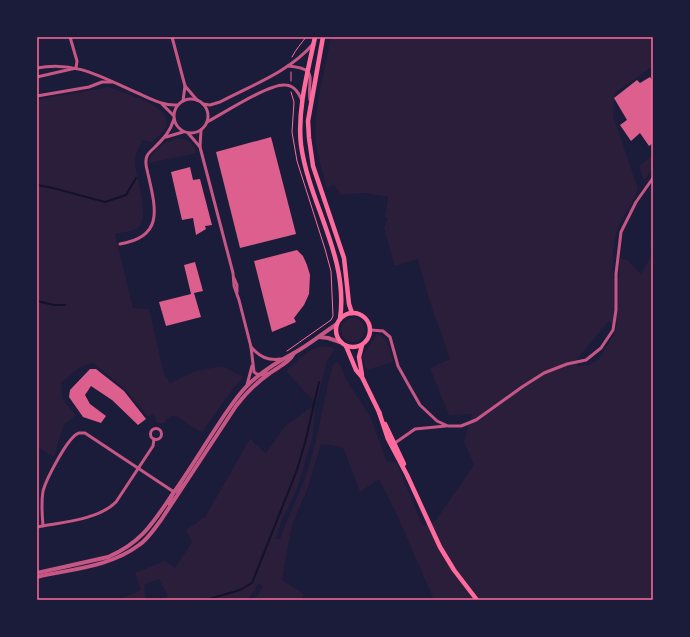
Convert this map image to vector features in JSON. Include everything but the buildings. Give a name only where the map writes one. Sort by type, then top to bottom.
[{"type":"main road","points":[[315,37],[303,103],[300,129],[301,145],[307,172],[337,264],[341,301],[340,319]]},
{"type":"main road","points":[[323,37],[308,121],[310,152],[313,166],[344,258],[349,304],[352,313]]},
{"type":"main road","points":[[362,346],[352,348],[340,342],[336,333],[337,324],[344,316],[352,313],[362,315],[369,322],[371,330],[369,338],[362,346],[359,357],[362,377]]},
{"type":"main road","points":[[346,346],[356,370],[362,377],[395,443],[407,475]]},
{"type":"main road","points":[[379,412],[391,446],[407,475],[446,559],[477,600]]},
{"type":"street","points":[[70,37],[77,61],[76,68]]},
{"type":"street","points":[[172,37],[185,86],[183,101]]},
{"type":"street","points":[[185,86],[197,100],[203,104],[210,105],[220,102],[290,67],[314,43]]},
{"type":"street","points":[[37,68],[57,66],[76,68],[94,73],[161,103],[177,105]]},
{"type":"street","points":[[290,67],[305,69],[308,72],[311,83],[311,106]]},
{"type":"street","points":[[37,77],[76,68]]},
{"type":"street","points":[[37,96],[89,87],[102,82],[113,82]]},
{"type":"street","points":[[161,103],[173,115],[178,128],[183,132],[188,133],[201,130],[207,122],[279,85],[284,84],[293,88],[300,96],[303,103]]},
{"type":"street","points":[[173,115],[177,105],[183,101],[192,99],[197,100]]},
{"type":"street","points":[[203,104],[207,112],[207,122]]},
{"type":"street","points":[[120,244],[132,242],[141,238],[148,233],[151,227],[154,218],[152,191],[146,162],[147,156],[149,152],[166,137],[171,129],[174,119]]},
{"type":"street","points":[[201,130],[200,147],[233,276],[234,286],[251,347],[254,372],[258,375],[274,370]]},
{"type":"street","points":[[166,137],[183,132]]},
{"type":"street","points":[[188,133],[200,147]]},
{"type":"street","points":[[395,443],[415,429],[461,426],[476,420],[544,373],[567,364],[586,360],[601,348],[613,330],[616,310],[616,274],[621,232],[636,202],[653,178]]},
{"type":"street","points":[[37,573],[92,561],[119,552],[131,545],[148,530],[232,405],[246,387],[282,359],[318,338],[337,324]]},
{"type":"street","points":[[371,330],[383,331],[390,337],[398,366],[420,405],[437,421],[448,426]]},
{"type":"street","points":[[318,338],[328,338],[340,342]]},
{"type":"street","points":[[251,347],[262,357],[274,360],[282,359]]},
{"type":"street","points":[[37,577],[108,562],[124,555],[139,545],[150,535],[162,518],[236,406],[253,387],[285,363],[294,353]]},
{"type":"street","points":[[246,387],[252,364]]},
{"type":"street","points":[[43,526],[41,509],[45,483],[50,471],[74,436],[79,433],[85,433],[174,492]]},
{"type":"street","points":[[37,527],[92,516],[111,507],[116,502],[153,446],[154,439]]},
{"type":"street","points":[[162,518],[174,492],[178,491],[182,485],[186,483]]},
{"type":"path","points":[[292,60],[295,51],[306,37]]},
{"type":"path","points":[[290,67],[291,83]]},
{"type":"path","points":[[287,351],[331,320],[333,316],[331,271],[297,161],[292,132],[294,102],[290,89]]},
{"type":"shaded area","points":[[331,37],[653,37],[653,66],[615,93],[613,116],[638,189],[616,234],[614,245],[613,279],[619,278],[620,258],[628,260],[641,274],[652,254],[650,240],[653,239],[653,600],[434,600],[399,519],[379,479],[360,492],[343,447],[321,444],[307,490],[292,525],[282,580],[304,594],[301,600],[255,600],[263,586],[258,584],[248,600],[162,600],[168,596],[159,579],[144,585],[146,600],[118,600],[141,590],[135,573],[164,561],[175,568],[192,542],[186,530],[205,517],[250,439],[266,453],[286,425],[316,404],[312,439],[297,489],[281,522],[276,539],[280,539],[307,472],[317,438],[333,364],[337,362],[340,364],[348,383],[370,416],[386,461],[396,462],[423,526],[436,520],[474,465],[464,442],[472,414],[449,415],[430,368],[450,359],[428,296],[418,259],[395,266],[384,228],[388,218],[385,217],[388,197],[364,193],[341,195],[334,185],[327,188],[316,143],[316,118]],"holes":[[[608,322],[617,322],[615,333],[599,359],[588,365],[577,366],[577,359]]]},
{"type":"shaded area","points":[[109,87],[158,108],[163,113],[167,122],[164,131],[152,142],[142,140],[135,157],[143,205],[142,221],[137,229],[115,234],[133,308],[149,309],[164,374],[170,383],[196,371],[222,366],[244,377],[232,390],[202,432],[180,418],[174,416],[171,416],[164,423],[157,423],[153,413],[148,417],[125,389],[93,363],[80,367],[61,383],[63,400],[76,415],[64,424],[54,457],[37,447],[37,100]]},
{"type":"shaded area","points":[[177,138],[190,142],[197,153],[149,163],[149,159],[155,150],[167,141],[168,142]]},
{"type":"shaded area","points":[[653,155],[653,168],[644,181],[639,166]]},
{"type":"shaded area","points":[[353,318],[361,322],[365,330],[361,338],[353,342],[345,338],[341,330],[345,322]]},
{"type":"shaded area","points":[[377,334],[387,341],[393,362],[367,370],[363,360],[363,355]]},
{"type":"shaded area","points":[[328,347],[335,349],[327,361],[316,404],[286,371],[302,356],[315,348]]},
{"type":"waterway","points":[[37,185],[105,202],[126,195],[136,178]]},
{"type":"waterway","points":[[37,301],[54,305],[65,305]]},
{"type":"waterway","points":[[205,600],[240,590],[252,583],[297,470],[306,439],[319,382]]}]
